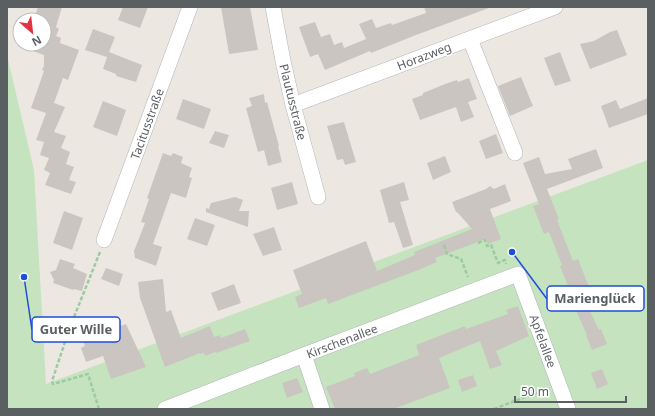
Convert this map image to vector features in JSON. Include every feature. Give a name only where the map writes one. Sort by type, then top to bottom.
[{"type":"street","name":"Tacitusstraße","points":[[104,240],[190,7]]},
{"type":"street","name":"Plautusstraße","points":[[273,7],[293,105],[318,197]]},
{"type":"street","name":"Horazweg","points":[[293,105],[555,7]]},
{"type":"street","points":[[470,39],[515,153]]},
{"type":"street","name":"Kirschenallee","points":[[165,409],[515,275]]},
{"type":"street","name":"Apfelallee","points":[[515,275],[568,409]]},
{"type":"street","points":[[304,355],[322,409]]},
{"type":"path","points":[[99,409],[88,374],[53,384],[52,381],[70,327],[104,240]]},
{"type":"path","points":[[478,243],[485,240],[487,246],[491,245],[498,263],[505,260],[515,275]]},
{"type":"path","points":[[444,245],[447,254],[461,259],[472,291]]},
{"type":"path","points":[[494,409],[559,384]]},
{"type":"green space","points":[[7,55],[34,170],[46,384],[648,160],[648,409],[7,409]]},
{"type":"building","points":[[38,7],[62,7],[56,27],[59,29],[56,36],[61,38],[60,43],[79,50],[68,80],[63,78],[54,103],[65,107],[54,132],[66,136],[61,148],[70,152],[66,164],[74,167],[69,180],[76,182],[71,194],[45,185],[50,173],[44,170],[49,158],[40,155],[44,142],[36,140],[46,113],[31,108],[44,71],[42,70],[44,66],[44,55],[35,52],[52,52],[52,12],[36,12]]},
{"type":"building","points":[[123,7],[148,7],[140,28],[118,20]]},
{"type":"building","points":[[221,7],[250,7],[258,50],[229,54]]},
{"type":"building","points":[[424,7],[489,8],[371,53],[370,51],[325,70],[318,54],[310,57],[299,27],[315,22],[321,37],[330,34],[334,45],[342,42],[344,48],[366,39],[359,24],[372,19],[376,28],[391,23],[392,25],[426,13]]},
{"type":"building","points":[[93,29],[115,37],[109,52],[142,65],[136,82],[116,76],[116,74],[103,69],[107,57],[85,50]]},
{"type":"building","points":[[617,30],[627,55],[590,69],[580,44],[594,41],[610,32]]},
{"type":"building","points":[[560,52],[571,81],[555,86],[544,58]]},
{"type":"building","points":[[521,77],[533,106],[510,116],[498,86]]},
{"type":"building","points":[[469,78],[477,99],[468,102],[474,117],[461,122],[456,107],[420,120],[412,99],[445,84],[457,80],[458,82]]},
{"type":"building","points":[[264,94],[265,103],[267,102],[282,162],[268,166],[264,150],[258,152],[246,108],[252,106],[249,98]]},
{"type":"building","points":[[648,98],[648,114],[609,128],[601,106],[616,100],[620,109]]},
{"type":"building","points":[[183,99],[211,109],[204,129],[176,119]]},
{"type":"building","points":[[103,101],[126,110],[117,136],[93,127]]},
{"type":"building","points":[[344,122],[356,162],[345,165],[343,159],[337,160],[327,126]]},
{"type":"building","points":[[215,131],[229,135],[224,148],[209,143]]},
{"type":"building","points":[[496,134],[503,153],[486,159],[479,141]]},
{"type":"building","points":[[596,149],[603,168],[547,189],[573,261],[578,259],[589,287],[571,294],[560,266],[562,265],[549,232],[544,234],[533,206],[539,204],[523,163],[539,157],[545,174],[572,169],[568,159]]},
{"type":"building","points":[[163,153],[171,156],[173,153],[183,157],[181,163],[192,168],[189,177],[192,178],[186,198],[171,193],[153,244],[162,247],[156,266],[135,258],[134,251],[145,223],[141,222],[149,199],[147,198]]},
{"type":"building","points":[[445,156],[451,172],[433,180],[427,163]]},
{"type":"building","points":[[292,182],[298,204],[277,210],[271,188]]},
{"type":"building","points":[[404,182],[409,200],[400,202],[413,245],[403,248],[394,222],[389,223],[380,190]]},
{"type":"building","points":[[505,184],[511,201],[490,209],[501,239],[488,244],[486,239],[435,258],[437,262],[421,269],[328,304],[326,298],[299,308],[295,297],[302,294],[293,270],[366,241],[377,271],[415,255],[414,252],[472,229],[456,212],[452,202],[486,189],[490,186],[494,189]]},
{"type":"building","points":[[235,197],[243,200],[239,211],[249,211],[248,227],[206,212],[206,208],[209,209],[211,203]]},
{"type":"building","points":[[64,211],[83,218],[72,250],[53,243]]},
{"type":"building","points":[[195,218],[215,225],[207,246],[187,239]]},
{"type":"building","points":[[274,227],[282,250],[263,256],[253,234]]},
{"type":"building","points":[[60,259],[75,264],[73,268],[87,274],[82,291],[73,290],[53,283],[54,280],[50,272],[56,270]]},
{"type":"building","points":[[106,268],[123,274],[119,286],[101,279]]},
{"type":"building","points":[[163,279],[166,312],[171,310],[181,338],[210,326],[214,337],[220,335],[221,338],[245,329],[250,341],[205,356],[204,353],[200,353],[165,367],[140,298],[138,282]]},
{"type":"building","points":[[234,284],[241,303],[218,311],[211,293]]},
{"type":"building","points":[[584,299],[599,330],[601,329],[607,344],[592,350],[573,304]]},
{"type":"building","points":[[518,306],[529,336],[496,351],[502,365],[490,369],[480,341],[439,358],[450,388],[393,409],[335,409],[326,387],[355,376],[354,373],[367,368],[370,374],[419,355],[416,345],[465,326],[466,329],[508,314],[506,310]]},
{"type":"building","points":[[112,324],[114,328],[126,324],[146,367],[111,379],[103,356],[86,362],[81,348],[85,346],[83,341],[96,336],[94,331]]},
{"type":"building","points":[[602,369],[608,384],[597,389],[591,373]]},
{"type":"building","points":[[473,375],[477,386],[462,392],[458,380]]},
{"type":"building","points":[[297,378],[303,392],[287,398],[282,383]]},
{"type":"place","name":"Marienglück","points":[[512,252]]},
{"type":"place","name":"Guter Wille","points":[[24,277]]}]
